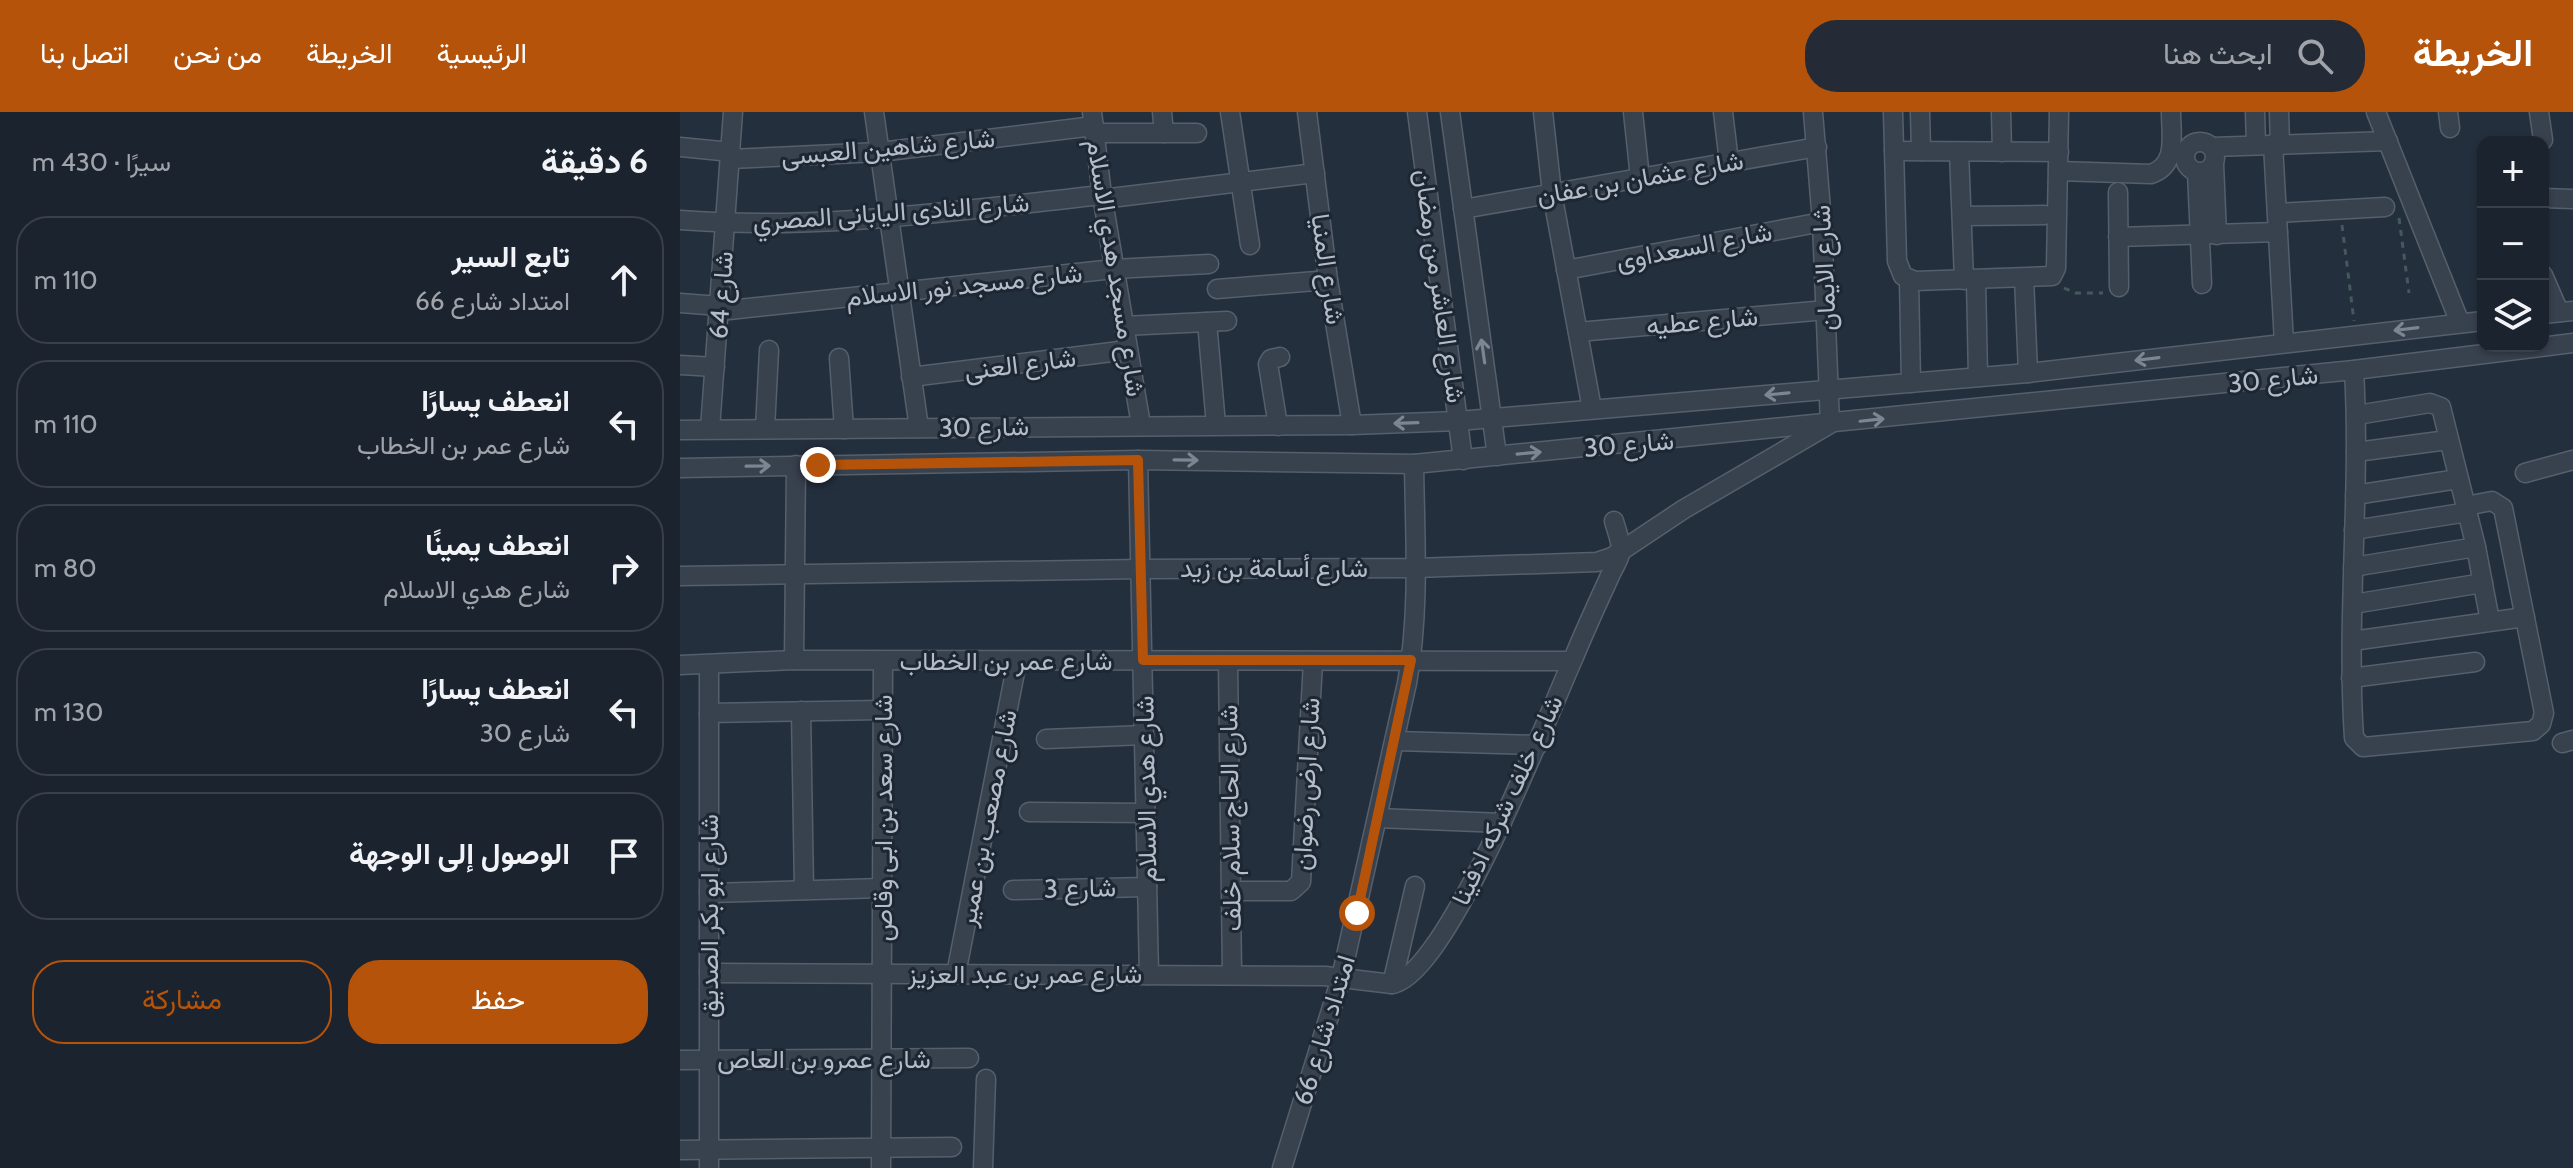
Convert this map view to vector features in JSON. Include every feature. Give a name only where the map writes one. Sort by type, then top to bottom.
[{"type":"street","name":"شارع 64","points":[[710,429],[733,112]]},
{"type":"street","points":[[874,112],[919,428]]},
{"type":"street","points":[[1162,112],[1164,133]]},
{"type":"street","points":[[1230,112],[1250,245]]},
{"type":"street","name":"شارع المنيا","points":[[1307,112],[1328,280],[1352,425]]},
{"type":"street","name":"شارع العاشر من رمضان","points":[[1417,112],[1463,460]]},
{"type":"street","name":"شارع العاشر من رمضان","points":[[1450,112],[1497,456]]},
{"type":"street","points":[[1543,112],[1552,193],[1592,409]]},
{"type":"street","points":[[1633,112],[1640,178]]},
{"type":"street","points":[[1723,112],[1729,162]]},
{"type":"street","name":"شارع الايمان","points":[[1813,112],[1822,222],[1830,424]]},
{"type":"street","points":[[1893,112],[1897,261],[1899,270],[1912,281],[2052,276],[2056,268],[2059,112]]},
{"type":"street","points":[[1920,112],[1921,151]]},
{"type":"street","points":[[2001,112],[2002,152]]},
{"type":"street","points":[[2058,171],[2151,174],[2159,171],[2171,157],[2171,112]]},
{"type":"street","points":[[2255,112],[2270,144],[2284,343]]},
{"type":"street","points":[[2270,144],[2279,112]]},
{"type":"street","points":[[2376,112],[2460,323]]},
{"type":"street","points":[[2539,112],[2542,136]]},
{"type":"street","name":"شارع شاهين العبسى","points":[[680,147],[731,155],[880,152],[1093,124],[1164,133],[1197,133]]},
{"type":"street","name":"شارع مسجد هدي الاسلام","points":[[1093,124],[1102,197],[1141,425]]},
{"type":"street","points":[[2202,284],[2208,235],[2208,161],[2270,144],[2388,141]]},
{"type":"street","name":"شارع عثمان بن عفان","points":[[1463,209],[1817,147]]},
{"type":"street","points":[[1894,151],[2059,152]]},
{"type":"street","points":[[1959,152],[1978,377]]},
{"type":"street","name":"شارع النادى اليابانى المصري","points":[[680,220],[726,223],[890,217],[1315,173]]},
{"type":"street","points":[[2118,192],[2119,287]]},
{"type":"street","points":[[2549,198],[2573,199]]},
{"type":"street","points":[[2118,237],[2208,235],[2341,209],[2385,207]]},
{"type":"street","points":[[1962,216],[2045,215]]},
{"type":"street","name":"شارع السعداوى","points":[[1566,270],[1822,222]]},
{"type":"street","name":"شارع مسجد نور الاسلام","points":[[680,303],[720,308],[899,293],[1114,269],[1209,264]]},
{"type":"street","points":[[2024,278],[2028,373]]},
{"type":"street","points":[[1217,289],[1328,280]]},
{"type":"street","points":[[2545,280],[2558,312]]},
{"type":"street","points":[[1911,383],[1912,281]]},
{"type":"street","name":"شارع عطيه","points":[[1578,332],[1826,310]]},
{"type":"street","points":[[1124,326],[1227,321]]},
{"type":"street","points":[[1207,322],[1216,425]]},
{"type":"street","name":"شارع 30","points":[[680,430],[1278,426],[1458,421],[2028,373],[2477,322]]},
{"type":"street","name":"شارع 30","points":[[680,468],[1138,460],[1414,464],[2354,370],[2573,343]]},
{"type":"street","points":[[765,429],[769,350]]},
{"type":"street","name":"شارع العنى","points":[[911,377],[1128,350]]},
{"type":"street","points":[[1278,426],[1268,364],[1271,359],[1280,357]]},
{"type":"street","points":[[839,358],[844,429]]},
{"type":"street","points":[[680,365],[715,367]]},
{"type":"street","points":[[2354,370],[2357,415],[2353,567],[2351,678],[2354,738],[2363,747],[2533,731],[2541,724],[2544,713],[2503,508],[2492,501],[2467,509],[2354,530]]},
{"type":"street","points":[[2357,415],[2435,403],[2443,410],[2476,547],[2490,621]]},
{"type":"street","name":"شارع أسامة بن زيد","points":[[680,576],[1415,568],[1597,562],[1621,552],[1684,509],[1830,424]]},
{"type":"street","points":[[818,429],[818,465]]},
{"type":"street","points":[[2356,452],[2448,440]]},
{"type":"street","name":"شارع هدي الاسلام","points":[[1138,460],[1149,975]]},
{"type":"street","points":[[2525,473],[2573,460]]},
{"type":"street","name":"امتداد شارع 66","points":[[1282,1168],[1341,978],[1411,660],[1415,568],[1414,464]]},
{"type":"street","points":[[794,660],[796,465]]},
{"type":"street","points":[[2355,495],[2458,479]]},
{"type":"street","points":[[1614,521],[1621,552]]},
{"type":"street","points":[[2353,567],[2476,547]]},
{"type":"street","name":"شارع خلف شركه ادفينا","points":[[1392,984],[1408,977],[1433,945],[1474,878],[1538,745],[1571,661],[1621,552]]},
{"type":"street","points":[[2353,604],[2483,583]]},
{"type":"street","points":[[2352,641],[2525,617]]},
{"type":"street","name":"شارع عمر بن الخطاب","points":[[680,665],[794,660],[1571,661]]},
{"type":"street","name":"شارع سعد بن ابى وقاص","points":[[881,1168],[883,661]]},
{"type":"street","name":"شارع الحاج سلام خلف","points":[[1228,661],[1232,975]]},
{"type":"street","name":"شارع ارض رضوان","points":[[1231,891],[1291,891],[1301,882],[1313,661]]},
{"type":"street","name":"شارع مصعب بن عمير","points":[[956,974],[1017,662]]},
{"type":"street","points":[[2351,678],[2475,662]]},
{"type":"street","name":"شارع ابو بكر الصديق","points":[[709,664],[709,1159]]},
{"type":"street","points":[[709,713],[883,710]]},
{"type":"street","points":[[801,711],[804,890]]},
{"type":"street","points":[[1046,739],[1144,735]]},
{"type":"street","points":[[1395,741],[1538,745]]},
{"type":"street","points":[[1029,812],[1146,813]]},
{"type":"street","points":[[1377,818],[1502,823]]},
{"type":"street","points":[[1341,978],[1392,984],[1415,886]]},
{"type":"street","name":"شارع 3","points":[[1013,890],[1147,887]]},
{"type":"street","points":[[709,893],[883,888]]},
{"type":"street","name":"شارع عمر بن عبد العزيز","points":[[709,973],[1341,978]]},
{"type":"street","name":"شارع عمرو بن العاص","points":[[680,1060],[969,1058]]},
{"type":"street","points":[[983,1168],[986,1079]]},
{"type":"street","points":[[680,1150],[709,1159],[797,1149],[952,1147]]},
{"type":"street","points":[[796,1168],[797,1149]]},
{"type":"path","points":[[2385,207],[2397,213],[2399,219],[2409,293]]},
{"type":"path","points":[[2341,209],[2356,335]]},
{"type":"path","points":[[2048,277],[2075,293],[2106,292],[2119,287]]},
{"type":"route","points":[[818,465],[1138,460],[1143,660],[1411,660],[1357,913]]}]
